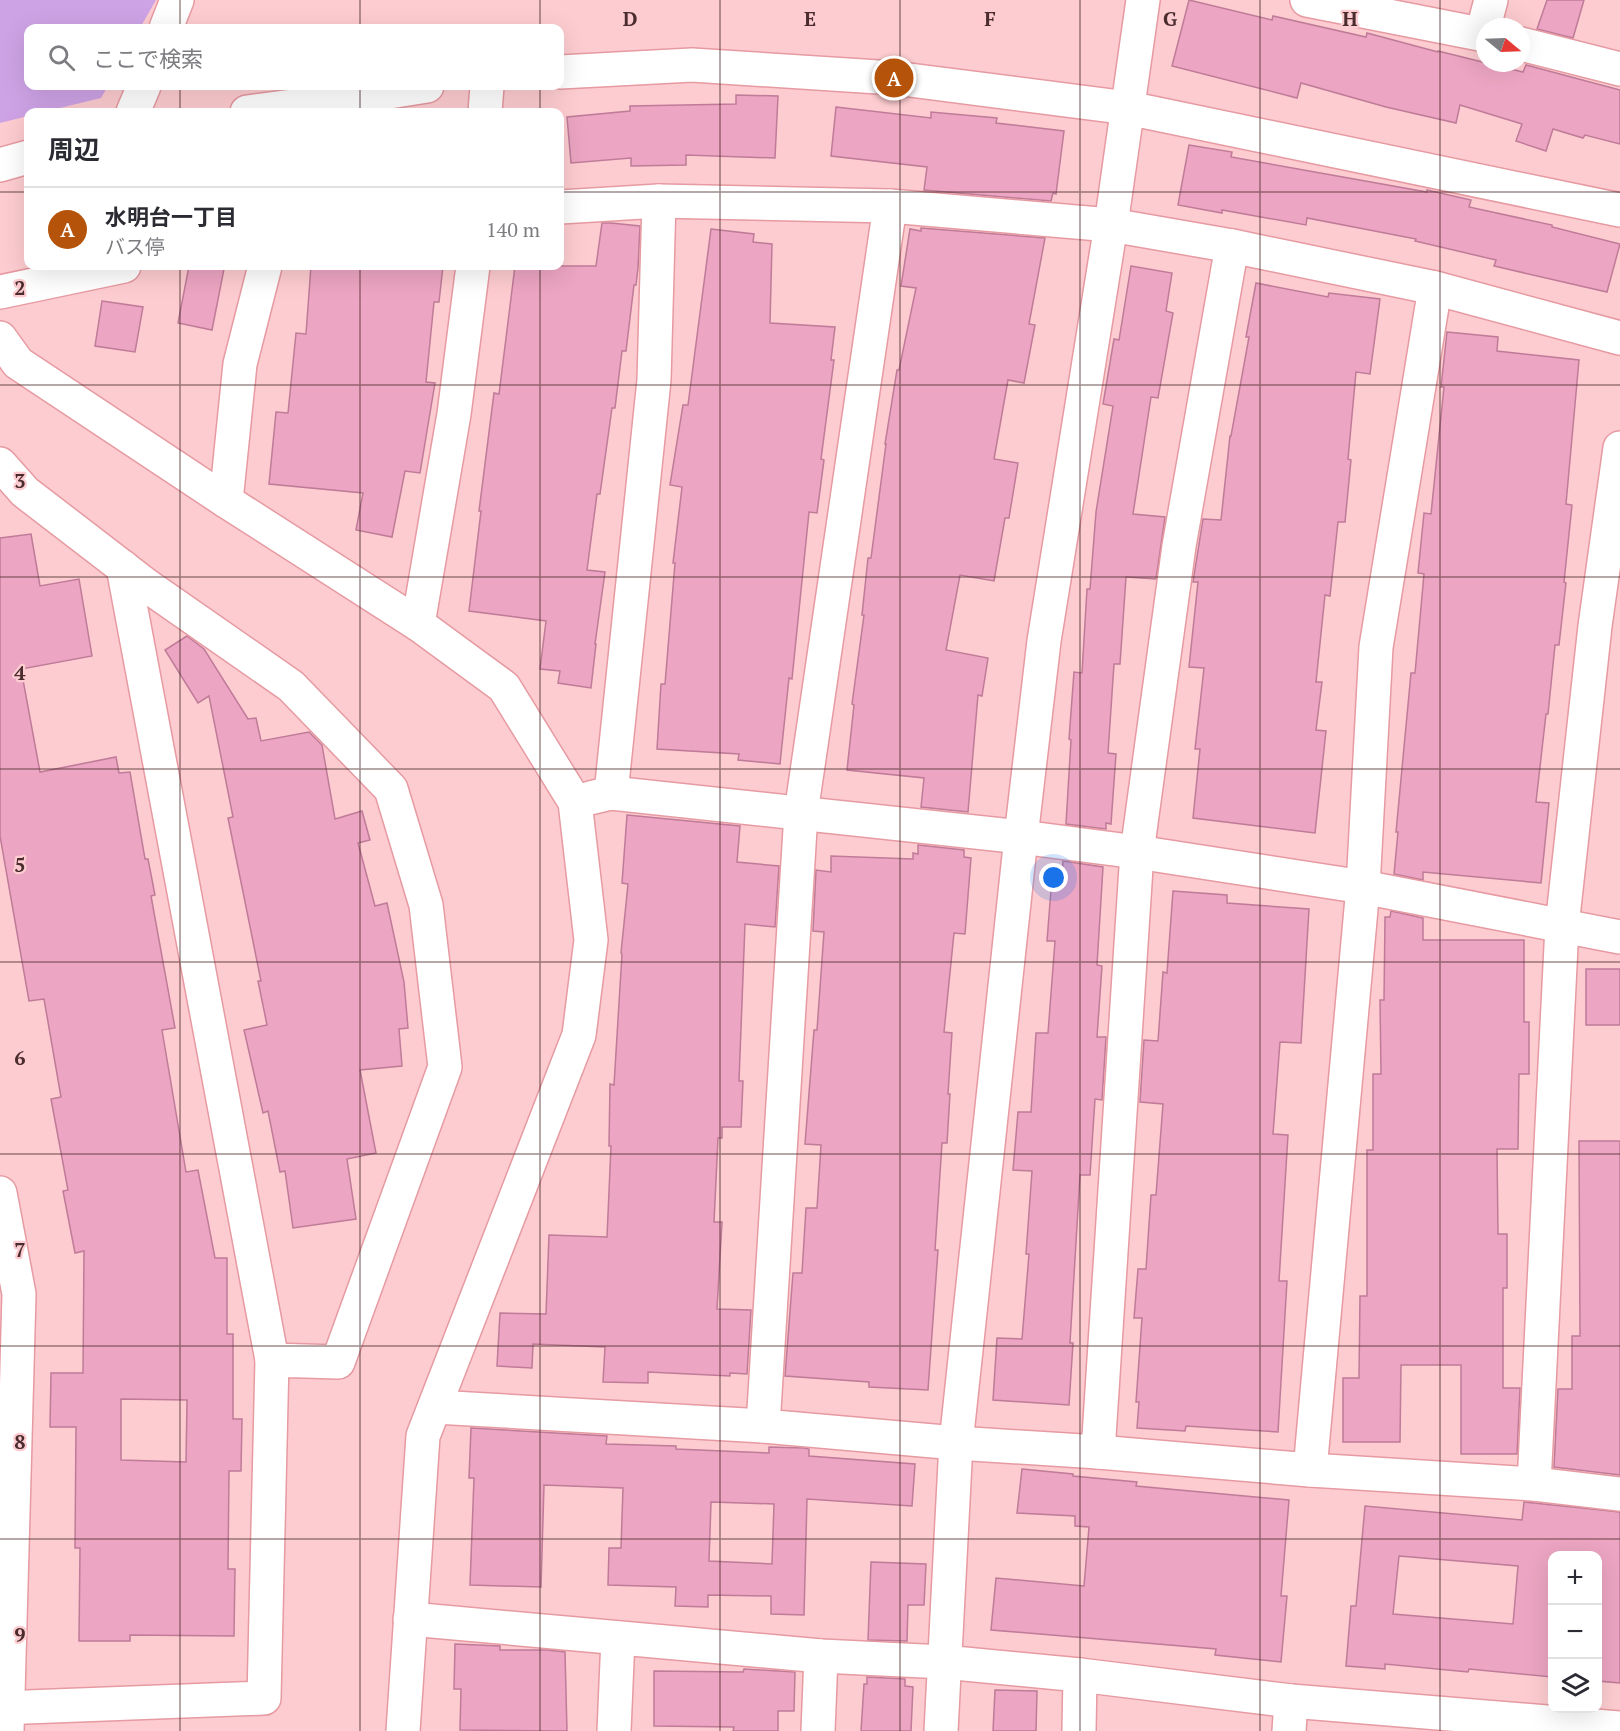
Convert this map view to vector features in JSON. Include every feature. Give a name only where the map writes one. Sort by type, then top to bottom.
[{"type":"street","points":[[168,24],[177,0]]},
{"type":"street","points":[[941,1731],[956,1443],[1021,837],[1044,641],[1111,225],[1143,0]]},
{"type":"street","points":[[1306,0],[1476,33]]},
{"type":"street","points":[[1487,18],[1491,0]]},
{"type":"street","points":[[1530,46],[1620,69]]},
{"type":"street","points":[[564,72],[692,65],[727,67],[894,78],[1128,108],[1620,210]]},
{"type":"street","points":[[135,108],[142,90]]},
{"type":"street","points":[[277,108],[402,90]]},
{"type":"street","points":[[485,108],[487,90]]},
{"type":"street","points":[[0,165],[24,158]]},
{"type":"street","points":[[611,793],[654,380],[659,201]]},
{"type":"street","points":[[564,207],[659,201],[890,206],[1111,225],[1232,246],[1435,288],[1620,338]]},
{"type":"street","points":[[763,1426],[801,813],[890,206]]},
{"type":"street","points":[[1098,1452],[1137,852],[1179,546],[1232,246]]},
{"type":"street","points":[[0,292],[105,270]]},
{"type":"street","points":[[226,501],[240,364],[264,270]]},
{"type":"street","points":[[418,624],[454,414],[472,270]]},
{"type":"street","points":[[1310,1470],[1363,887],[1376,647],[1435,288]]},
{"type":"street","points":[[0,338],[18,363],[226,501],[418,624],[504,687],[575,802],[591,940],[579,1035],[423,1436],[403,1731]]},
{"type":"street","points":[[1534,1484],[1562,926],[1595,626],[1620,448]]},
{"type":"street","points":[[0,464],[25,492],[146,585],[291,686],[391,789],[426,904],[445,1067],[338,1362],[272,1360]]},
{"type":"street","points":[[0,1193],[19,1294],[4,1715],[264,1698],[272,1360],[123,567]]},
{"type":"street","points":[[575,802],[611,793],[1021,837],[1137,852],[1363,887],[1620,936]]},
{"type":"street","points":[[435,1407],[763,1426],[1310,1470],[1534,1484],[1620,1494]]},
{"type":"street","points":[[411,1619],[821,1656],[944,1662],[1080,1675],[1290,1716],[1620,1728]]},
{"type":"street","points":[[614,1731],[618,1638]]},
{"type":"street","points":[[818,1731],[821,1656]]},
{"type":"street","points":[[1078,1731],[1080,1675]]},
{"type":"shaded area","points":[[0,0],[156,0],[142,24],[24,24],[24,90],[106,90],[101,98],[60,108],[24,108],[24,117],[0,123]]},
{"type":"building","points":[[1189,0],[1272,20],[1273,16],[1366,37],[1367,33],[1476,60],[1476,72],[1530,72],[1530,66],[1620,90],[1620,144],[1585,135],[1583,138],[1553,129],[1546,151],[1516,141],[1522,124],[1460,105],[1456,123],[1386,107],[1301,83],[1297,98],[1172,66]]},
{"type":"building","points":[[1547,0],[1584,0],[1573,38],[1537,29]]},
{"type":"building","points":[[736,95],[778,96],[775,158],[686,155],[686,165],[631,166],[631,158],[571,163],[567,117],[630,111],[630,106],[736,104]]},
{"type":"building","points":[[836,107],[931,118],[931,112],[997,118],[996,123],[1064,131],[1056,194],[1053,193],[1051,201],[924,190],[927,167],[831,156]]},
{"type":"building","points":[[1189,145],[1232,152],[1231,157],[1427,192],[1427,190],[1471,200],[1469,207],[1552,225],[1552,227],[1620,244],[1607,292],[1494,266],[1496,260],[1415,241],[1416,239],[1307,218],[1306,225],[1222,210],[1222,213],[1178,205]]},
{"type":"building","points":[[602,223],[640,226],[638,268],[626,351],[622,351],[600,494],[597,494],[587,570],[605,572],[591,688],[558,683],[560,671],[540,669],[546,621],[469,611],[494,393],[499,394],[514,270],[564,270],[564,266],[596,266]]},
{"type":"building","points":[[921,228],[1045,238],[1029,324],[1035,325],[1024,383],[1008,380],[994,459],[1018,463],[1009,518],[1005,518],[994,581],[960,575],[946,650],[988,658],[982,696],[978,695],[968,812],[921,807],[924,778],[847,770],[868,558],[871,558],[897,370],[899,370],[916,288],[901,286],[910,229],[921,231]]},
{"type":"building","points":[[711,229],[754,234],[753,242],[772,244],[770,323],[835,327],[831,360],[834,360],[821,459],[824,460],[817,513],[809,512],[792,679],[789,678],[780,764],[738,760],[739,754],[657,749],[661,684],[665,684],[675,563],[673,563],[682,487],[670,485],[683,405],[688,405]]},
{"type":"building","points":[[1131,266],[1172,273],[1166,311],[1173,313],[1158,398],[1151,397],[1133,514],[1165,517],[1156,579],[1126,577],[1120,664],[1114,664],[1108,753],[1116,754],[1111,824],[1106,823],[1106,829],[1066,824],[1071,740],[1069,739],[1074,672],[1082,673],[1087,589],[1090,589],[1096,512],[1113,406],[1103,404],[1114,339],[1119,340]]},
{"type":"building","points":[[188,270],[224,270],[212,330],[178,323]]},
{"type":"building","points":[[311,270],[443,270],[439,302],[434,302],[426,382],[435,383],[420,473],[405,471],[392,537],[356,530],[363,493],[269,484],[276,412],[288,413],[296,333],[306,334]]},
{"type":"building","points":[[1256,283],[1328,297],[1329,293],[1380,299],[1370,374],[1356,372],[1345,522],[1338,522],[1330,596],[1325,595],[1316,682],[1322,682],[1316,730],[1326,731],[1315,833],[1193,818],[1200,749],[1195,749],[1204,668],[1189,667],[1198,582],[1193,582],[1203,519],[1221,520],[1230,436],[1249,337],[1246,337]]},
{"type":"building","points":[[102,301],[143,307],[135,352],[95,346]]},
{"type":"building","points":[[1447,332],[1498,337],[1497,351],[1579,360],[1566,504],[1572,505],[1564,582],[1566,583],[1559,645],[1555,645],[1536,802],[1549,803],[1541,883],[1423,872],[1423,880],[1394,874],[1411,673],[1415,673],[1424,574],[1418,573],[1424,513],[1431,514],[1444,387],[1441,387]]},
{"type":"building","points":[[31,534],[40,586],[79,579],[92,656],[21,669],[40,772],[116,757],[119,773],[130,772],[145,859],[148,859],[155,895],[151,896],[175,1028],[162,1030],[186,1172],[198,1170],[215,1258],[227,1258],[227,1334],[233,1334],[233,1419],[242,1419],[241,1471],[229,1471],[228,1569],[235,1569],[234,1636],[130,1635],[130,1641],[79,1641],[80,1548],[75,1548],[76,1427],[50,1427],[51,1373],[83,1373],[84,1251],[75,1253],[63,1191],[68,1190],[51,1099],[61,1097],[44,999],[29,1001],[0,836],[0,538]],"holes":[[[121,1399],[187,1400],[186,1462],[121,1460]]]},
{"type":"building","points":[[187,636],[204,649],[248,719],[256,718],[261,741],[309,732],[322,745],[335,819],[362,811],[370,840],[358,843],[375,906],[387,903],[404,982],[408,1028],[399,1029],[402,1066],[360,1070],[376,1153],[347,1159],[356,1219],[293,1228],[285,1171],[280,1172],[268,1111],[263,1113],[244,1030],[267,1025],[258,981],[261,981],[228,818],[233,817],[209,696],[198,703],[165,650]]},
{"type":"building","points":[[627,815],[740,826],[737,862],[779,866],[775,927],[745,924],[739,1081],[743,1081],[741,1127],[722,1127],[722,1138],[718,1138],[714,1222],[722,1222],[717,1309],[751,1310],[747,1374],[730,1373],[730,1376],[648,1372],[648,1383],[603,1382],[605,1347],[533,1344],[532,1368],[497,1366],[500,1313],[546,1314],[549,1235],[607,1237],[611,1146],[609,1146],[610,1084],[614,1085],[621,953],[628,884],[622,883]]},
{"type":"building","points":[[918,845],[964,850],[964,857],[971,858],[965,934],[954,933],[944,1032],[952,1033],[948,1094],[950,1094],[947,1143],[942,1143],[935,1250],[938,1250],[928,1390],[869,1387],[869,1382],[785,1376],[793,1273],[802,1273],[806,1208],[817,1208],[821,1145],[805,1144],[824,932],[813,931],[816,870],[831,872],[831,856],[913,859],[913,853],[918,854]]},
{"type":"building","points":[[1063,861],[1103,867],[1097,965],[1102,966],[1097,1037],[1106,1037],[1102,1100],[1095,1099],[1090,1175],[1080,1175],[1070,1343],[1073,1343],[1069,1405],[993,1400],[997,1338],[1022,1339],[1029,1254],[1026,1254],[1032,1171],[1013,1170],[1018,1112],[1031,1112],[1036,1033],[1048,1033],[1055,941],[1047,941],[1052,877],[1062,878]]},
{"type":"building","points":[[1173,891],[1227,895],[1227,903],[1309,909],[1301,1043],[1280,1042],[1273,1134],[1288,1135],[1279,1281],[1287,1281],[1278,1432],[1186,1426],[1185,1431],[1137,1428],[1139,1402],[1136,1402],[1142,1318],[1134,1318],[1138,1269],[1146,1269],[1151,1195],[1156,1195],[1163,1104],[1140,1102],[1144,1040],[1158,1041],[1163,972],[1167,973]]},
{"type":"building","points":[[1391,911],[1423,918],[1423,940],[1524,940],[1524,1022],[1529,1022],[1529,1074],[1519,1074],[1518,1149],[1497,1149],[1498,1234],[1507,1234],[1507,1288],[1503,1288],[1503,1388],[1520,1388],[1517,1454],[1461,1454],[1461,1365],[1401,1365],[1400,1442],[1343,1442],[1343,1378],[1359,1378],[1360,1296],[1367,1296],[1367,1150],[1373,1150],[1373,1074],[1381,1074],[1380,1000],[1384,1000],[1385,917],[1390,917]]},
{"type":"building","points":[[1586,969],[1620,969],[1620,1025],[1586,1025]]},
{"type":"building","points":[[1579,1141],[1620,1141],[1620,1475],[1554,1467],[1558,1389],[1572,1389],[1572,1336],[1580,1336]]},
{"type":"building","points":[[471,1428],[607,1436],[606,1444],[676,1446],[676,1449],[769,1453],[769,1447],[804,1448],[809,1449],[809,1456],[915,1464],[912,1506],[807,1499],[804,1615],[771,1614],[771,1596],[708,1595],[708,1607],[675,1606],[676,1587],[608,1585],[609,1548],[621,1548],[623,1488],[544,1485],[541,1587],[470,1585],[474,1478],[469,1478]],"holes":[[[711,1502],[774,1504],[772,1564],[709,1561]]]},
{"type":"building","points":[[1022,1469],[1137,1482],[1136,1486],[1289,1500],[1281,1596],[1287,1596],[1281,1662],[1215,1655],[1216,1649],[991,1630],[996,1578],[1084,1586],[1089,1527],[1075,1526],[1075,1516],[1017,1513]]},
{"type":"building","points":[[1524,1502],[1620,1512],[1620,1683],[1602,1681],[1602,1551],[1548,1551],[1548,1677],[1385,1664],[1385,1669],[1346,1666],[1351,1606],[1356,1606],[1365,1506],[1522,1520]],"holes":[[[1399,1556],[1518,1566],[1513,1624],[1393,1614]]]},
{"type":"building","points":[[871,1562],[926,1564],[924,1605],[908,1605],[907,1641],[868,1640]]},
{"type":"building","points":[[455,1644],[500,1646],[500,1650],[565,1652],[567,1731],[460,1730],[461,1689],[454,1689]]},
{"type":"building","points":[[744,1669],[795,1672],[794,1711],[778,1711],[778,1731],[733,1731],[734,1727],[654,1726],[654,1671],[743,1672]]},
{"type":"building","points":[[867,1677],[905,1679],[905,1686],[913,1687],[911,1731],[861,1731],[864,1684],[867,1684]]},
{"type":"building","points":[[995,1690],[1037,1691],[1036,1731],[993,1731]]},
{"type":"place","name":"水明台一丁目","points":[[894,78]]}]
